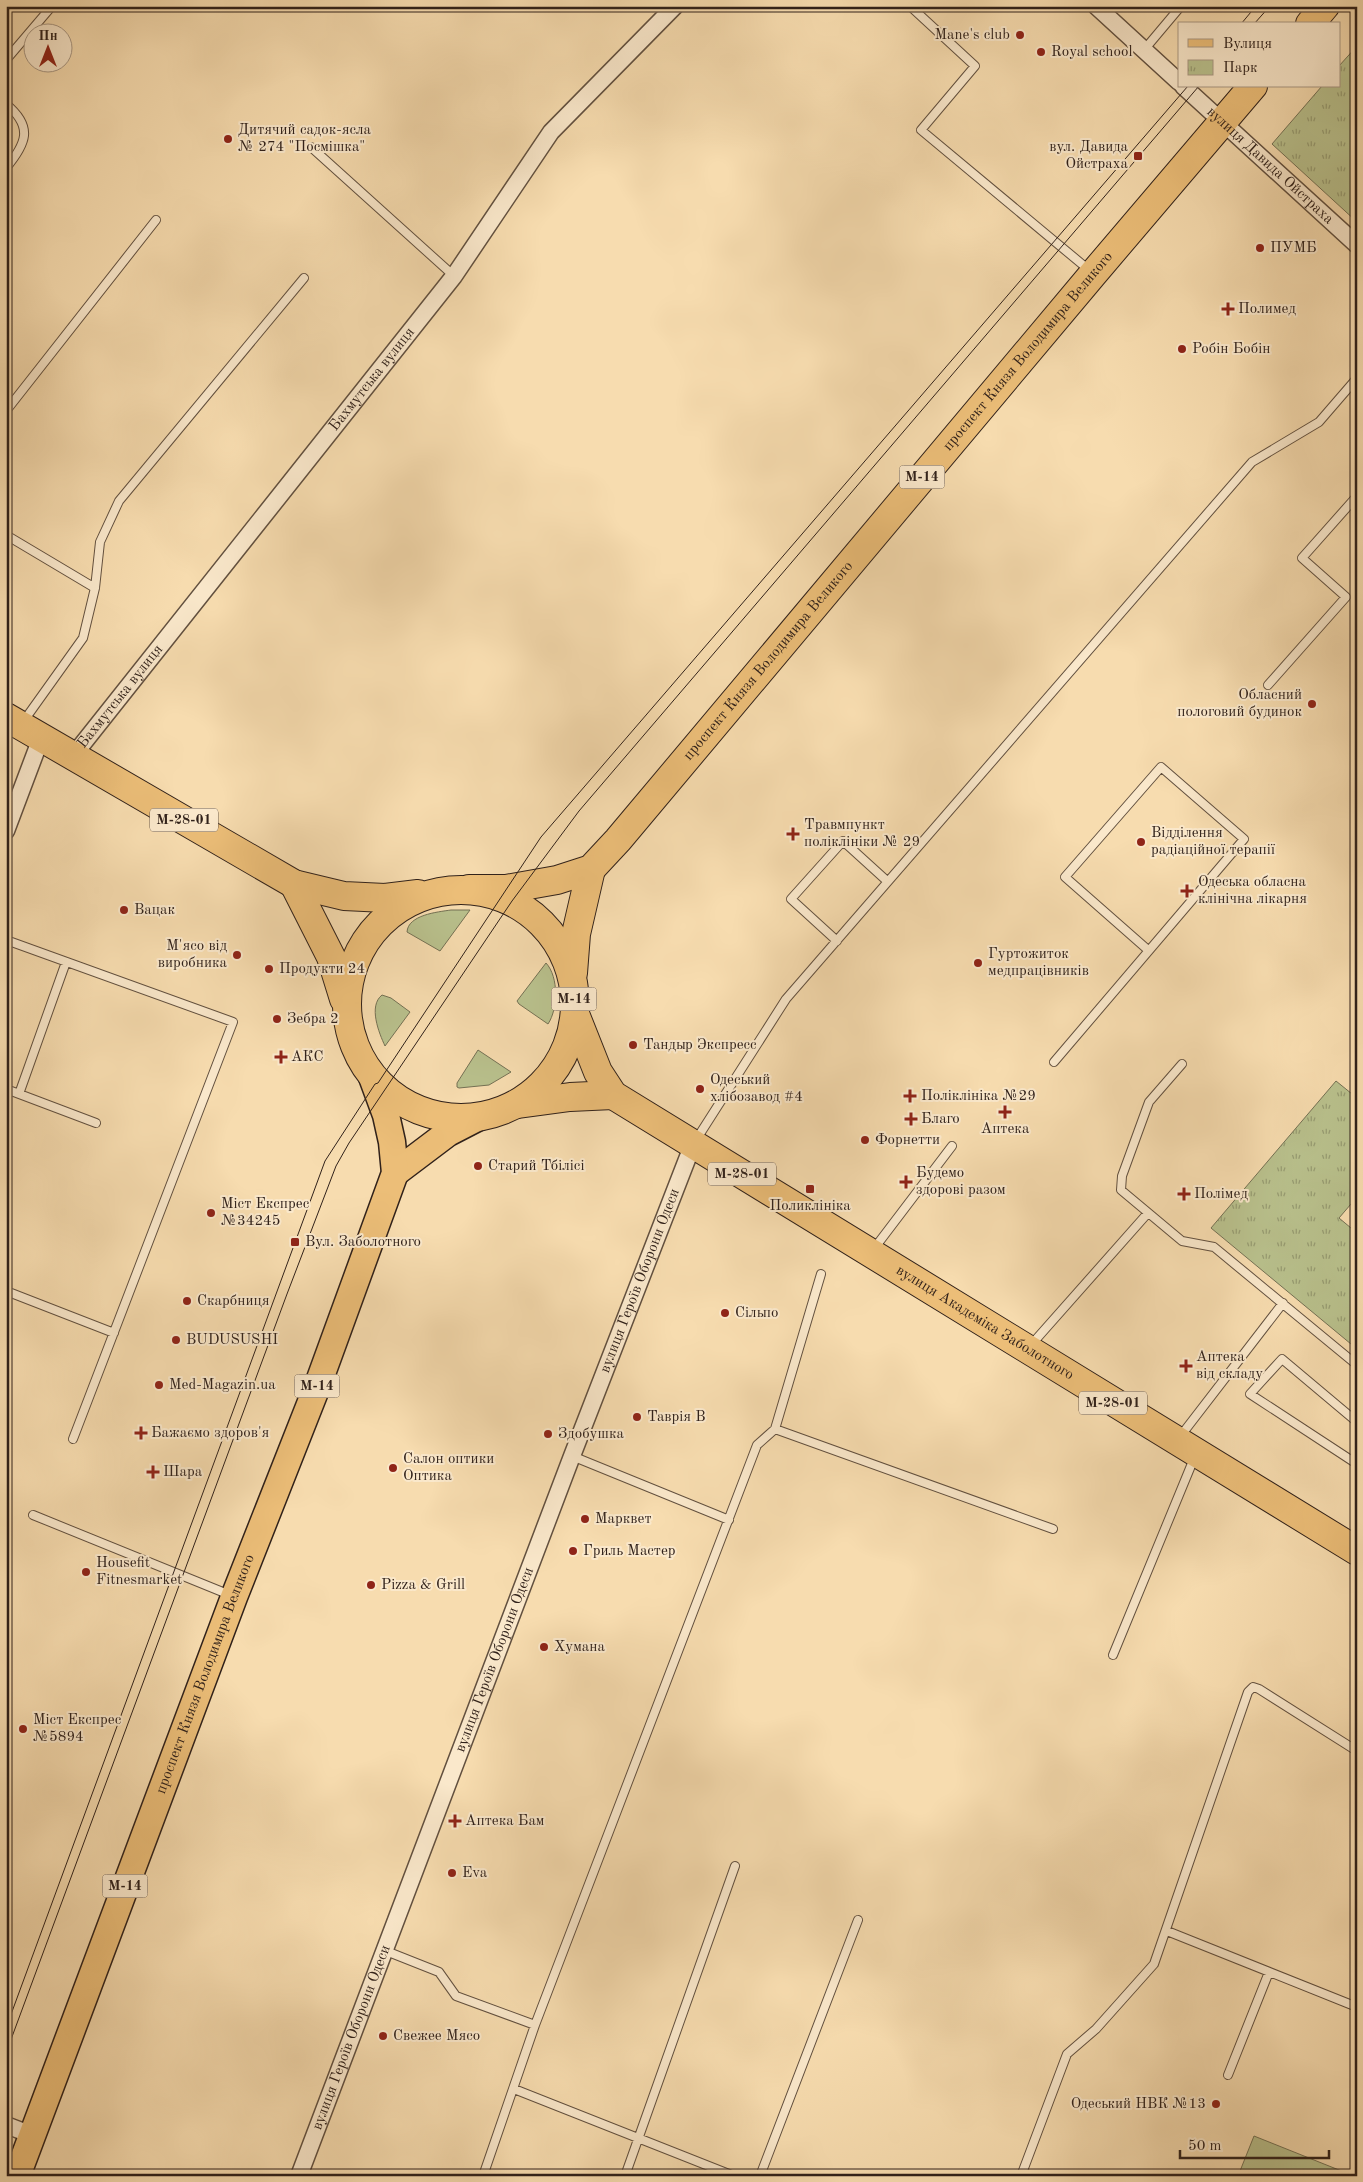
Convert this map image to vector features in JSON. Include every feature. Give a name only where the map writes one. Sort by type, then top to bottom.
[{"type":"highway","points":[[1312,22],[1325,6]]},
{"type":"highway","name":"проспект Князя Володимира Великого","points":[[573,978],[576,934],[591,869],[1251,88]]},
{"type":"highway","name":"М-28-01","points":[[23,727],[294,884],[344,896],[385,898],[433,892]]},
{"type":"highway","name":"М-14","points":[[469,889],[501,896],[512,901],[540,920],[560,946],[573,978],[575,1014],[566,1050],[546,1081],[516,1104],[479,1117],[445,1117],[413,1108],[384,1089],[372,1077],[358,1055],[349,1030],[346,1004],[352,966],[370,933],[398,907],[433,892],[469,889],[522,887],[557,880],[591,869]]},
{"type":"highway","points":[[294,884],[331,957],[346,1004]]},
{"type":"highway","name":"вулиця Академіка Заболотного","points":[[575,1014],[598,1072],[613,1095],[1026,1350],[1357,1551]]},
{"type":"highway","points":[[516,1104],[570,1097],[613,1095]]},
{"type":"main road","name":"проспект Князя Володимира Великого","points":[[17,2176],[234,1597],[320,1379],[395,1173],[392,1142],[386,1115],[372,1077]]},
{"type":"main road","name":"М-14","points":[[395,1173],[448,1133],[479,1117]]},
{"type":"street","name":"Бахмутська вулиця","points":[[73,756],[454,276],[551,132],[675,6]]},
{"type":"street","points":[[1096,6],[1178,81]]},
{"type":"street","name":"вулиця Давида Ойстраха","points":[[1186,88],[1357,245]]},
{"type":"street","points":[[6,831],[23,727]]},
{"type":"street","name":"вулиця Героїв Оборони Одеси","points":[[299,2176],[386,1951],[572,1456],[693,1144]]},
{"type":"street","points":[[6,2125],[32,2135]]},
{"type":"lane","points":[[6,60],[52,6]]},
{"type":"lane","points":[[910,6],[975,66],[921,130],[1093,274]]},
{"type":"lane","points":[[1144,50],[1181,6]]},
{"type":"lane","points":[[6,104],[22,121],[26,135],[21,150],[6,168]]},
{"type":"lane","points":[[312,147],[454,276]]},
{"type":"lane","points":[[6,411],[156,220]]},
{"type":"lane","points":[[23,727],[83,638],[95,588],[100,542],[119,501],[304,278]]},
{"type":"lane","points":[[693,1144],[786,999],[887,881],[1252,462],[1319,422],[1357,378]]},
{"type":"lane","points":[[1268,685],[1346,597],[1302,558],[1357,496]]},
{"type":"lane","points":[[6,535],[95,588]]},
{"type":"lane","points":[[1054,1062],[1244,838],[1161,767],[1065,877],[1148,950]]},
{"type":"lane","points":[[837,941],[791,899],[843,841],[887,881]]},
{"type":"lane","points":[[6,940],[234,1022],[73,1439]]},
{"type":"lane","points":[[19,1094],[66,962]]},
{"type":"lane","points":[[1182,1064],[1149,1102],[1122,1176],[1121,1190],[1147,1214],[1182,1241],[1214,1247],[1357,1365]]},
{"type":"lane","points":[[6,1089],[96,1123]]},
{"type":"lane","points":[[870,1254],[952,1146]]},
{"type":"lane","points":[[1026,1350],[1147,1214]]},
{"type":"lane","points":[[483,2176],[535,2024],[757,1446],[775,1429],[821,1274]]},
{"type":"lane","points":[[6,1291],[114,1333]]},
{"type":"lane","points":[[1113,1655],[1186,1447],[1283,1303]]},
{"type":"lane","points":[[1357,1422],[1282,1359],[1250,1394],[1357,1464]]},
{"type":"lane","points":[[775,1429],[1053,1529]]},
{"type":"lane","points":[[572,1456],[729,1520]]},
{"type":"lane","points":[[33,1515],[234,1597]]},
{"type":"lane","points":[[1021,2176],[1067,2054],[1096,2029],[1154,1964],[1248,1692],[1253,1687],[1259,1689],[1357,1751]]},
{"type":"lane","points":[[626,2176],[736,1866]]},
{"type":"lane","points":[[760,2176],[858,1920]]},
{"type":"lane","points":[[1166,1931],[1357,2007]]},
{"type":"lane","points":[[386,1951],[439,1972],[456,1996],[535,2024]]},
{"type":"lane","points":[[1228,2075],[1269,1972]]},
{"type":"lane","points":[[514,2089],[734,2176]]},
{"type":"green space","points":[[1357,46],[1357,222],[1272,144],[1320,88],[1340,88],[1340,65]]},
{"type":"green space","points":[[451,910],[470,910],[440,951],[407,932],[412,922],[424,915]]},
{"type":"green space","points":[[546,963],[553,976],[556,993],[554,1010],[548,1024],[517,1001]]},
{"type":"green space","points":[[382,995],[391,998],[410,1012],[385,1046],[375,1013],[378,1000]]},
{"type":"green space","points":[[478,1050],[511,1072],[489,1085],[457,1087],[457,1083]]},
{"type":"green space","points":[[1336,1081],[1357,1098],[1357,1143],[1351,1149],[1357,1155],[1357,1197],[1339,1218],[1357,1233],[1357,1349],[1211,1228]]},
{"type":"green space","points":[[1254,2136],[1354,2176],[1238,2176]]},
{"type":"tram line","points":[[1243,22],[1256,6]]},
{"type":"tram line","points":[[1256,22],[1270,6]]},
{"type":"tram line","points":[[6,2028],[325,1161],[541,837],[1186,88]]},
{"type":"tram line","points":[[6,2053],[287,1294],[336,1166],[349,1143],[512,901],[579,811],[1197,88]]},
{"type":"place","name":"Mane's club","points":[[1020,35]]},
{"type":"place","name":"Royal school","points":[[1041,52]]},
{"type":"place","name":"Дитячий садок-ясла № 274 \"Посмішка\"","points":[[228,139]]},
{"type":"place","name":"вул. Давида Ойстраха","points":[[1138,156]]},
{"type":"place","name":"ПУМБ","points":[[1260,248]]},
{"type":"place","name":"Полимед","points":[[1228,309]]},
{"type":"place","name":"Робін Бобін","points":[[1182,349]]},
{"type":"place","name":"Обласний пологовий будинок","points":[[1312,704]]},
{"type":"place","name":"Травмпункт поліклініки № 29","points":[[793,834]]},
{"type":"place","name":"Відділення радіаційної терапії","points":[[1141,842]]},
{"type":"place","name":"Одеська обласна клінічна лікарня","points":[[1187,891]]},
{"type":"place","name":"Вацак","points":[[124,910]]},
{"type":"place","name":"М'ясо від виробника","points":[[237,955]]},
{"type":"place","name":"Гуртожиток медпрацівників","points":[[978,963]]},
{"type":"place","name":"Продукти 24","points":[[269,969]]},
{"type":"place","name":"Зебра 2","points":[[277,1019]]},
{"type":"place","name":"Тандыр Экспресс","points":[[633,1045]]},
{"type":"place","name":"АКС","points":[[281,1057]]},
{"type":"place","name":"Одеський хлібозавод #4","points":[[700,1089]]},
{"type":"place","name":"Поліклініка №29","points":[[910,1096]]},
{"type":"place","name":"Аптека","points":[[1005,1112]]},
{"type":"place","name":"Благо","points":[[911,1119]]},
{"type":"place","name":"Форнетти","points":[[865,1140]]},
{"type":"place","name":"Старий Тбілісі","points":[[478,1166]]},
{"type":"place","name":"Будемо здорові разом","points":[[906,1182]]},
{"type":"place","name":"Поликлініка","points":[[810,1189]]},
{"type":"place","name":"Полімед","points":[[1184,1194]]},
{"type":"place","name":"Міст Експрес №34245","points":[[211,1213]]},
{"type":"place","name":"Вул. Заболотного","points":[[295,1242]]},
{"type":"place","name":"Скарбниця","points":[[187,1301]]},
{"type":"place","name":"Сільпо","points":[[725,1313]]},
{"type":"place","name":"BUDUSUSHI","points":[[176,1340]]},
{"type":"place","name":"Аптека від складу","points":[[1186,1366]]},
{"type":"place","name":"Med-Magazin.ua","points":[[159,1385]]},
{"type":"place","name":"Таврія В","points":[[637,1417]]},
{"type":"place","name":"Бажаємо здоров'я","points":[[141,1433]]},
{"type":"place","name":"Здобушка","points":[[548,1434]]},
{"type":"place","name":"Салон оптики Оптика","points":[[393,1468]]},
{"type":"place","name":"Шара","points":[[153,1472]]},
{"type":"place","name":"Марквет","points":[[585,1519]]},
{"type":"place","name":"Гриль Мастер","points":[[573,1551]]},
{"type":"place","name":"Housefit Fitnesmarket","points":[[86,1572]]},
{"type":"place","name":"Pizza & Grill","points":[[371,1585]]},
{"type":"place","name":"Хумана","points":[[544,1647]]},
{"type":"place","name":"Міст Експрес №5894","points":[[23,1729]]},
{"type":"place","name":"Аптека Бам","points":[[455,1821]]},
{"type":"place","name":"Eva","points":[[452,1873]]},
{"type":"place","name":"Свежее Мясо","points":[[383,2036]]},
{"type":"place","name":"Одеський НВК №13","points":[[1216,2104]]}]
